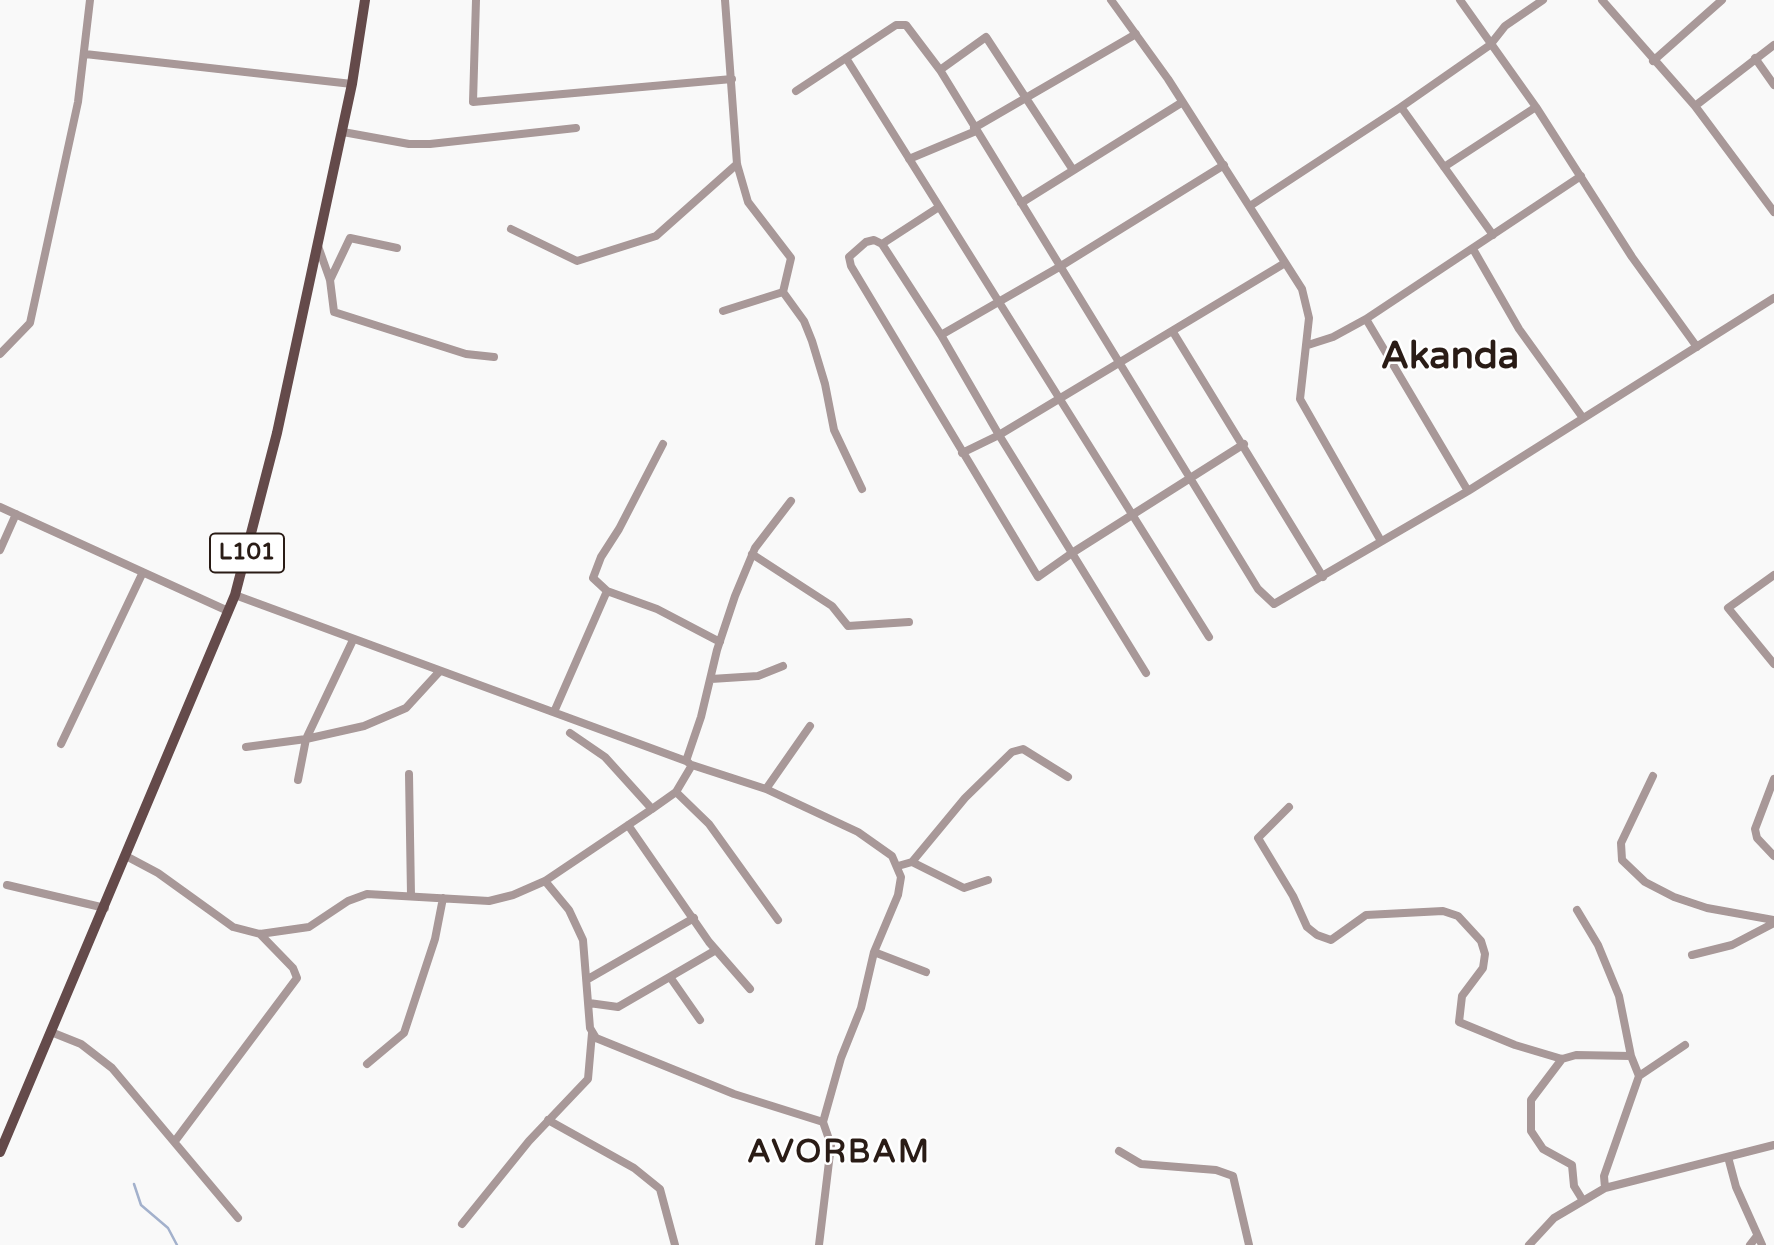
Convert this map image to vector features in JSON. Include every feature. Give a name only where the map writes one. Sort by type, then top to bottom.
[{"type":"main road","name":"L101","points":[[0,1152],[235,595],[266,480],[352,84],[365,0]]},
{"type":"street","points":[[0,354],[30,323],[78,102],[90,0]]},
{"type":"street","points":[[476,0],[473,102],[732,79]]},
{"type":"street","points":[[725,0],[737,164],[748,202],[791,258],[783,292],[808,331],[825,384],[834,430],[862,489]]},
{"type":"street","points":[[1111,0],[1224,165],[1303,289],[1309,318],[1300,399],[1381,541]]},
{"type":"street","points":[[1460,0],[1536,107],[1632,257],[1697,347]]},
{"type":"street","points":[[1250,206],[1490,45],[1505,26],[1543,0]]},
{"type":"street","points":[[1602,0],[1695,106],[1774,212]]},
{"type":"street","points":[[1653,61],[1722,0]]},
{"type":"street","points":[[796,91],[900,24],[906,25],[940,70],[1258,589],[1274,604],[1468,491],[1774,298]]},
{"type":"street","points":[[909,159],[975,130],[1136,34]]},
{"type":"street","points":[[940,70],[986,37],[1073,170]]},
{"type":"street","points":[[1695,106],[1774,45]]},
{"type":"street","points":[[85,54],[352,84]]},
{"type":"street","points":[[846,58],[1209,637]]},
{"type":"street","points":[[1755,58],[1774,85]]},
{"type":"street","points":[[1021,203],[1181,103]]},
{"type":"street","points":[[1401,107],[1493,234]]},
{"type":"street","points":[[1444,167],[1536,107]]},
{"type":"street","points":[[342,132],[409,144],[430,144],[576,128]]},
{"type":"street","points":[[510,229],[577,261],[656,236],[737,164]]},
{"type":"street","points":[[942,335],[1061,266],[1224,165]]},
{"type":"street","points":[[1308,345],[1333,337],[1366,319],[1581,176]]},
{"type":"street","points":[[883,244],[939,207]]},
{"type":"street","points":[[330,280],[350,237],[397,248]]},
{"type":"street","points":[[1146,673],[1072,553],[999,435],[942,335],[883,244],[874,240],[852,251],[849,257],[851,266],[1038,577],[1072,553],[1244,443]]},
{"type":"street","points":[[317,244],[330,280],[334,312],[466,354],[494,357]]},
{"type":"street","points":[[1474,249],[1519,329],[1583,418]]},
{"type":"street","points":[[962,453],[999,435],[1285,263]]},
{"type":"street","points":[[723,310],[783,292]]},
{"type":"street","points":[[1366,319],[1468,491]]},
{"type":"street","points":[[1173,332],[1244,443],[1323,577]]},
{"type":"street","points":[[663,444],[593,573],[595,583],[607,591],[657,609],[720,642]]},
{"type":"street","points":[[126,856],[158,873],[233,927],[260,934],[309,927],[348,901],[367,894],[489,901],[545,881],[676,792],[689,763],[720,642],[752,554],[791,502]]},
{"type":"street","points":[[0,507],[228,611]]},
{"type":"street","points":[[0,550],[16,514]]},
{"type":"street","points":[[752,554],[832,606],[848,626],[909,622]]},
{"type":"street","points":[[61,744],[143,572]]},
{"type":"street","points":[[1774,575],[1728,608],[1774,664]]},
{"type":"street","points":[[554,712],[607,591]]},
{"type":"street","points":[[235,595],[439,672],[766,789],[858,832],[892,856],[901,877],[898,895],[874,952],[861,1008],[841,1058],[823,1122],[831,1145],[819,1245]]},
{"type":"street","points":[[298,780],[306,739],[353,640]]},
{"type":"street","points":[[711,679],[758,676],[783,666]]},
{"type":"street","points":[[246,747],[306,739],[364,726],[406,708],[439,672]]},
{"type":"street","points":[[766,789],[810,726]]},
{"type":"street","points":[[570,733],[605,757],[652,809]]},
{"type":"street","points":[[898,866],[912,862],[965,798],[1012,752],[1023,749],[1068,777]]},
{"type":"street","points":[[410,774],[411,895]]},
{"type":"street","points":[[1653,776],[1621,843],[1622,860],[1645,882],[1674,897],[1707,908],[1774,922]]},
{"type":"street","points":[[1774,779],[1755,829],[1757,838],[1774,856]]},
{"type":"street","points":[[676,792],[709,824],[778,920]]},
{"type":"street","points":[[1289,807],[1258,838],[1293,896],[1307,927],[1317,935],[1331,940],[1366,915],[1443,911],[1458,916],[1480,941],[1485,954],[1483,968],[1462,996],[1459,1022],[1515,1045],[1562,1059],[1576,1055],[1631,1056]]},
{"type":"street","points":[[628,825],[716,950],[750,989]]},
{"type":"street","points":[[912,862],[964,888],[988,880]]},
{"type":"street","points":[[462,1224],[548,1119],[588,1079],[592,1033],[588,979],[578,926],[545,881]]},
{"type":"street","points":[[7,885],[105,908]]},
{"type":"street","points":[[367,1064],[404,1033],[435,939],[443,898]]},
{"type":"street","points":[[1577,910],[1598,945],[1619,996],[1631,1056],[1639,1076]]},
{"type":"street","points":[[588,979],[694,918]]},
{"type":"street","points":[[1692,955],[1732,945],[1774,922]]},
{"type":"street","points":[[175,1141],[230,1072],[297,978],[293,968],[260,934]]},
{"type":"street","points":[[589,1003],[618,1007],[716,950]]},
{"type":"street","points":[[874,952],[926,972]]},
{"type":"street","points":[[670,978],[700,1020]]},
{"type":"street","points":[[51,1032],[81,1044],[103,1059],[238,1217]]},
{"type":"street","points":[[592,1033],[596,1038],[734,1094],[823,1122]]},
{"type":"street","points":[[1605,1188],[1604,1175],[1639,1076],[1685,1045]]},
{"type":"street","points":[[1562,1059],[1531,1100],[1531,1131],[1543,1149],[1572,1165],[1574,1186],[1582,1199]]},
{"type":"street","points":[[548,1119],[635,1168],[660,1189],[676,1245]]},
{"type":"street","points":[[1529,1245],[1554,1218],[1582,1199],[1605,1188],[1774,1145]]},
{"type":"street","points":[[1119,1151],[1142,1164],[1216,1170],[1233,1177],[1249,1245]]},
{"type":"street","points":[[1728,1157],[1736,1187],[1762,1245]]},
{"type":"street","points":[[1749,1245],[1757,1236]]},
{"type":"waterway","points":[[134,1184],[141,1205],[168,1228],[177,1245]]},
{"type":"district","name":"Akanda","points":[[1450,358]]},
{"type":"district","name":"AVORBAM","points":[[839,1154]]}]
